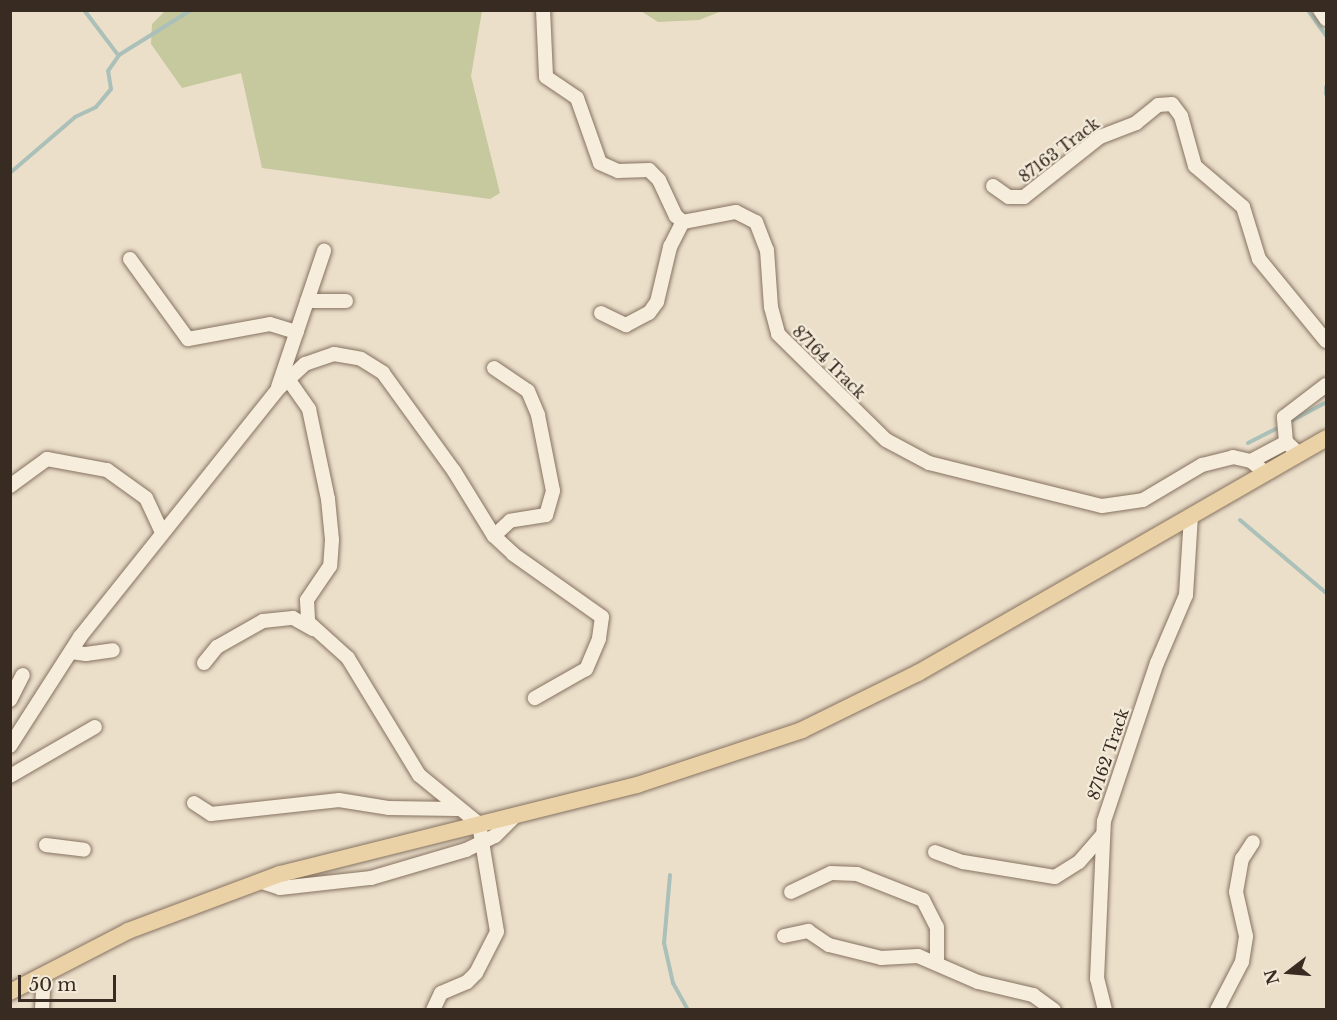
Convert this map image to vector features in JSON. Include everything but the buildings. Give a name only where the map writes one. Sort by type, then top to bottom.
[{"type":"main road","points":[[10,992],[128,931],[259,881],[712,763],[802,730],[928,668],[1326,438]]},
{"type":"street","points":[[543,10],[546,77],[577,98],[600,163],[618,171],[649,170],[659,180],[677,218],[683,222],[670,247],[657,302],[649,313],[626,325],[601,313]]},
{"type":"street","points":[[1320,10],[1326,19]]},
{"type":"street","name":"87163 Track","points":[[993,186],[1009,197],[1024,197],[1100,137],[1136,123],[1158,105],[1172,104],[1181,116],[1194,166],[1242,207],[1259,259],[1326,341]]},
{"type":"street","name":"87164 Track","points":[[683,222],[736,212],[756,222],[768,250],[772,315],[786,345],[886,440],[929,463],[1102,506],[1143,500],[1202,465],[1233,457],[1251,461]]},
{"type":"street","points":[[278,389],[324,251]]},
{"type":"street","points":[[130,259],[188,339],[270,324],[297,332]]},
{"type":"street","points":[[307,301],[346,301]]},
{"type":"street","points":[[10,746],[71,652],[162,532],[278,389],[305,364],[334,354],[373,365],[400,392],[484,515],[494,536],[602,617],[599,639],[586,669],[535,698]]},
{"type":"street","points":[[494,368],[528,391],[538,415],[553,491],[546,515],[510,521],[494,536]]},
{"type":"street","points":[[288,379],[309,409],[328,499],[332,559],[307,600],[305,609],[308,622],[348,658],[419,775],[457,809],[479,824],[496,921],[495,938],[471,979],[441,993],[433,1010]]},
{"type":"street","points":[[1299,454],[1286,442],[1285,414],[1326,385]]},
{"type":"street","points":[[1266,473],[1251,461],[1286,442]]},
{"type":"street","points":[[10,486],[47,459],[107,470],[146,498],[162,532]]},
{"type":"street","name":"87162 Track","points":[[1106,1010],[1097,979],[1103,888],[1102,836],[1110,796],[1157,663],[1186,595],[1191,516]]},
{"type":"street","points":[[204,663],[217,647],[263,621],[293,618],[317,632]]},
{"type":"street","points":[[71,652],[86,654],[113,650]]},
{"type":"street","points":[[10,700],[23,675]]},
{"type":"street","points":[[10,776],[95,727]]},
{"type":"street","points":[[194,803],[211,814],[339,800],[389,808],[457,809]]},
{"type":"street","points":[[259,881],[280,888],[359,881],[440,859],[483,843],[515,816]]},
{"type":"street","points":[[935,852],[963,862],[1055,877],[1079,862],[1102,836]]},
{"type":"street","points":[[1217,1010],[1242,962],[1246,936],[1236,892],[1242,860],[1253,842]]},
{"type":"street","points":[[46,845],[84,850]]},
{"type":"street","points":[[791,892],[831,873],[857,874],[923,900],[937,927],[937,963]]},
{"type":"street","points":[[784,936],[808,931],[829,945],[881,958],[912,955],[937,963],[978,982],[1033,995],[1054,1010]]},
{"type":"street","points":[[42,1010],[44,975]]},
{"type":"green space","points":[[165,11],[482,11],[471,76],[500,193],[490,199],[262,168],[241,73],[182,88],[151,44],[152,24]]},
{"type":"green space","points":[[641,11],[722,11],[699,20],[658,22]]},
{"type":"waterway","points":[[84,10],[118,55]]},
{"type":"waterway","points":[[10,173],[75,117],[96,107],[111,89],[108,71],[119,55],[191,10]]},
{"type":"waterway","points":[[1308,10],[1326,36]]},
{"type":"waterway","points":[[1326,87],[1326,94]]},
{"type":"waterway","points":[[1291,421],[1326,402]]},
{"type":"waterway","points":[[1248,443],[1276,429]]},
{"type":"waterway","points":[[1240,520],[1326,593]]},
{"type":"waterway","points":[[670,875],[664,943],[673,983],[688,1010]]}]
